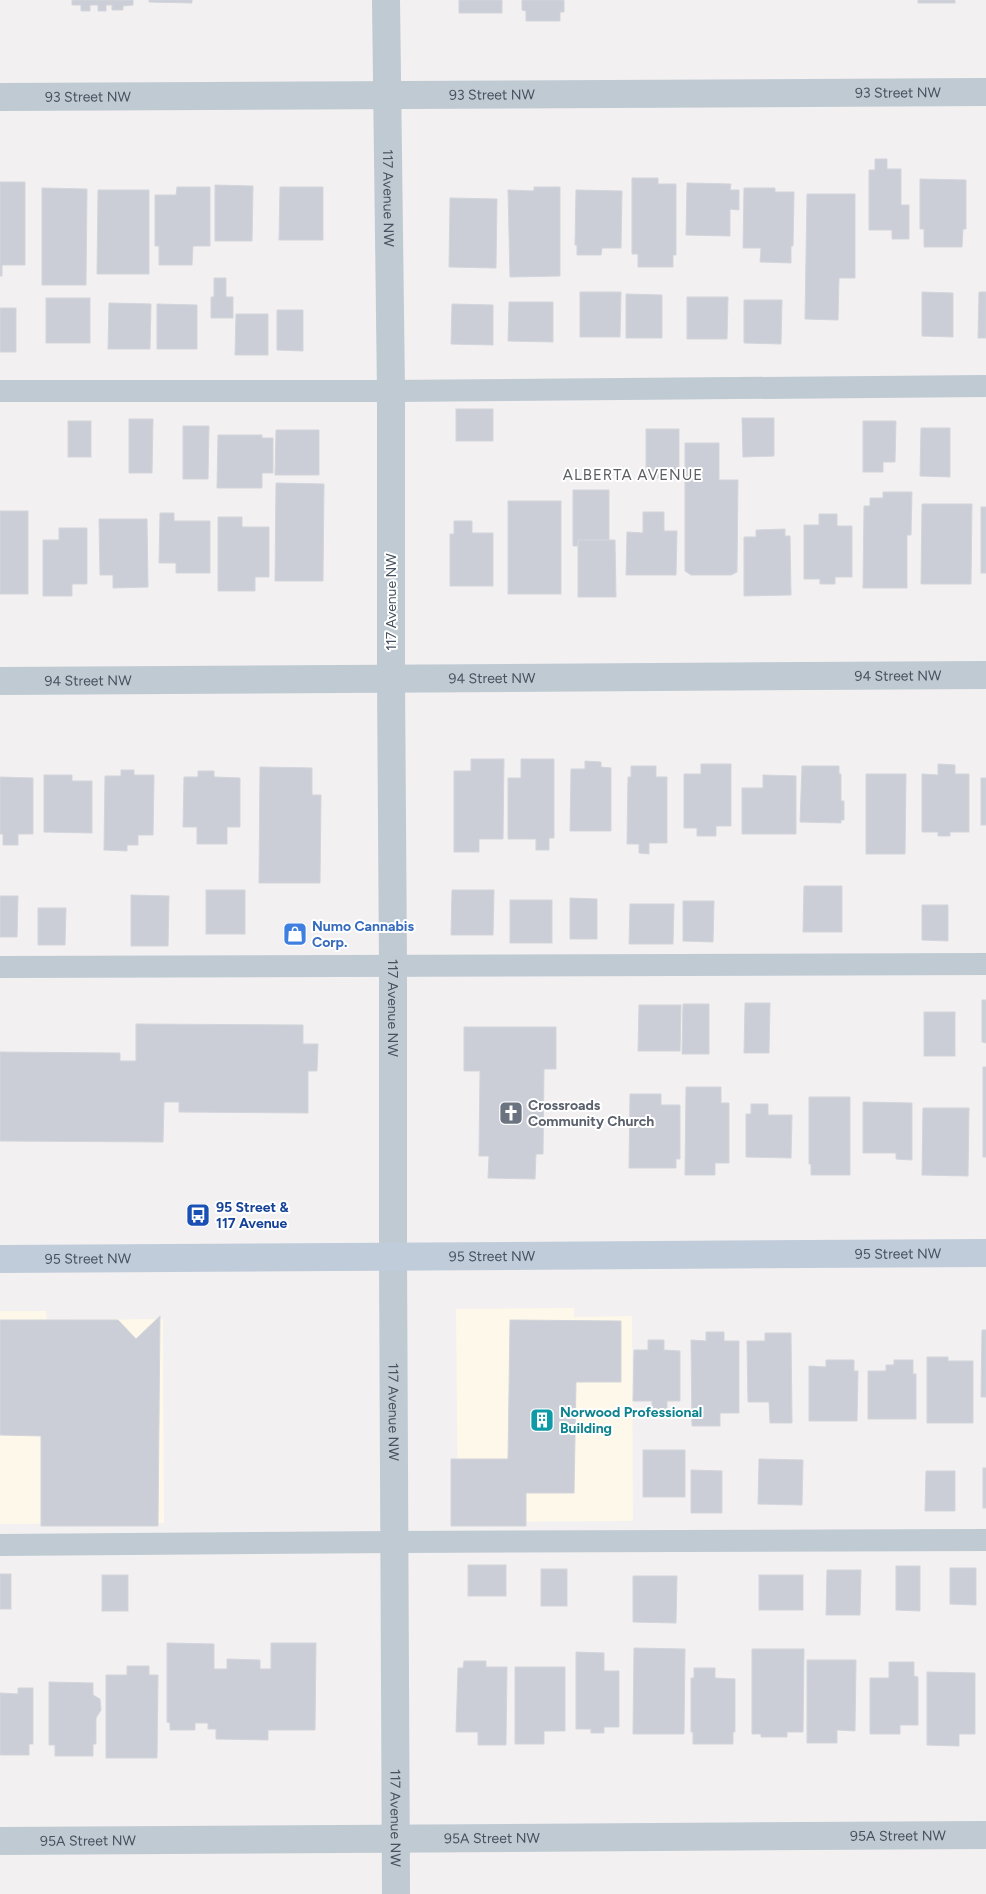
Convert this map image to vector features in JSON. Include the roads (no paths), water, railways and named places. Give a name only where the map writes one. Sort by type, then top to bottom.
[{"type":"street","name":"117 Avenue NW","points":[[386,0],[392,391],[391,678],[396,1894]]},
{"type":"street","name":"93 Street NW","points":[[0,97],[986,92]]},
{"type":"street","name":"94 Street NW","points":[[0,681],[986,675]]},
{"type":"street","name":"95 Street NW","points":[[0,1259],[986,1253]]},
{"type":"street","name":"95A Street NW","points":[[0,1841],[986,1835]]},
{"type":"lane","points":[[0,392],[986,386]]},
{"type":"lane","points":[[0,967],[986,964]]},
{"type":"lane","points":[[0,1545],[986,1540]]},
{"type":"place","name":"Numo Cannabis Corp.","points":[[295,934]]},
{"type":"place","name":"Crossroads Community Church","points":[[511,1113]]},
{"type":"place","name":"95 Street & 117 Avenue","points":[[198,1215]]},
{"type":"place","name":"Norwood Professional Building","points":[[542,1420]]},
{"type":"district","name":"ALBERTA AVENUE","points":[[633,475]]}]
